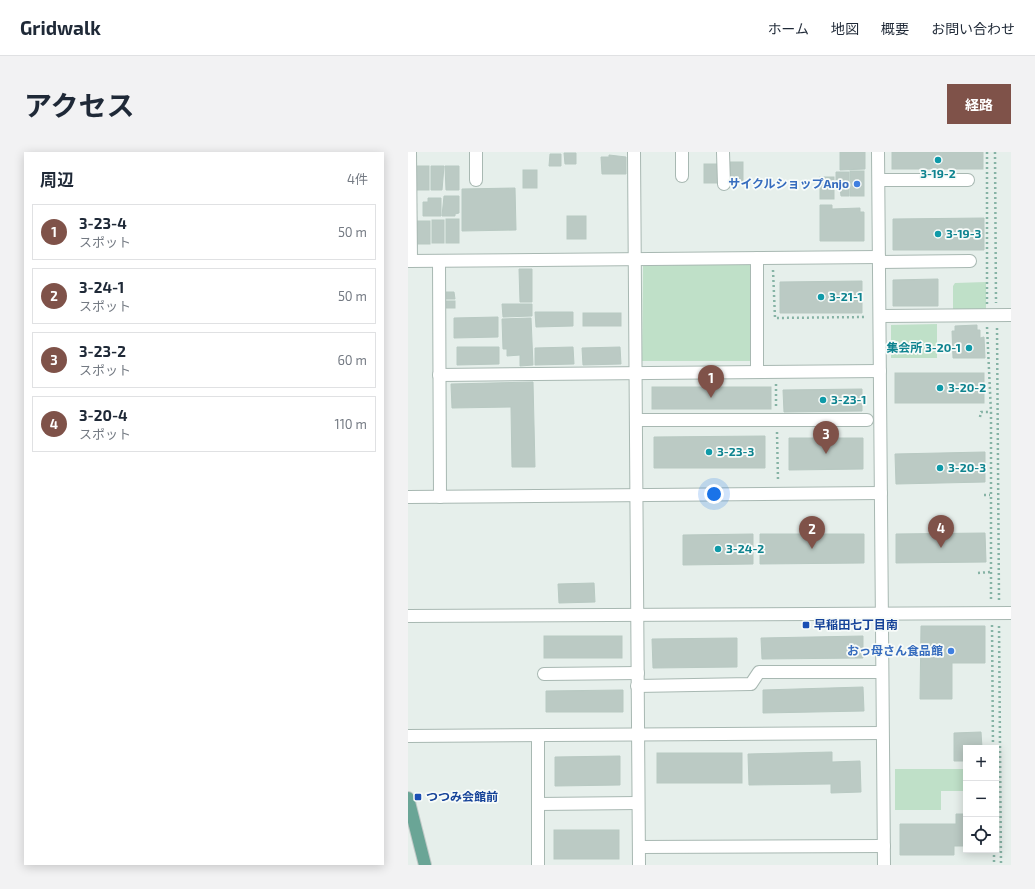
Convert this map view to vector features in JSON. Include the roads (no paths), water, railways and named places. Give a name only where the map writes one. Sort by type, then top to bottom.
[{"type":"main road","points":[[408,798],[425,865]]},
{"type":"street","points":[[410,152],[410,261],[757,258],[970,261]]},
{"type":"street","points":[[476,152],[476,180]]},
{"type":"street","points":[[634,152],[639,865]]},
{"type":"street","points":[[682,152],[682,176]]},
{"type":"street","points":[[723,152],[724,184]]},
{"type":"street","points":[[878,152],[882,614],[881,672],[884,865]]},
{"type":"street","points":[[878,180],[968,180]]},
{"type":"street","points":[[757,258],[758,372]]},
{"type":"street","points":[[439,260],[440,497]]},
{"type":"street","points":[[880,316],[1011,315]]},
{"type":"street","points":[[439,375],[880,371]]},
{"type":"street","points":[[636,420],[867,420]]},
{"type":"street","points":[[408,497],[881,493]]},
{"type":"street","points":[[408,616],[1000,613]]},
{"type":"street","points":[[638,686],[751,684],[759,672],[881,672]]},
{"type":"street","points":[[544,674],[638,673]]},
{"type":"street","points":[[408,736],[882,733]]},
{"type":"street","points":[[538,736],[538,865]]},
{"type":"street","points":[[538,804],[638,803]]},
{"type":"street","points":[[639,847],[884,846]]},
{"type":"place","name":"3-19-2","points":[[938,160]]},
{"type":"place","name":"サイクルショップAnjo","points":[[857,184]]},
{"type":"place","name":"3-19-3","points":[[938,234]]},
{"type":"place","name":"3-21-1","points":[[821,297]]},
{"type":"place","name":"集会所 3-20-1","points":[[969,348]]},
{"type":"place","name":"3-20-2","points":[[940,388]]},
{"type":"place","name":"3-23-4","points":[[711,398]]},
{"type":"place","name":"3-23-1","points":[[823,400]]},
{"type":"place","name":"3-23-3","points":[[709,452]]},
{"type":"place","name":"3-23-2","points":[[826,454]]},
{"type":"place","name":"3-20-3","points":[[940,468]]},
{"type":"place","name":"3-20-4","points":[[941,548]]},
{"type":"place","name":"3-24-2","points":[[718,549]]},
{"type":"place","name":"3-24-1","points":[[812,549]]},
{"type":"place","name":"早稲田七丁目南","points":[[806,625]]},
{"type":"place","name":"おっ母さん食品館","points":[[951,651]]},
{"type":"place","name":"つつみ会館前","points":[[418,797]]}]
